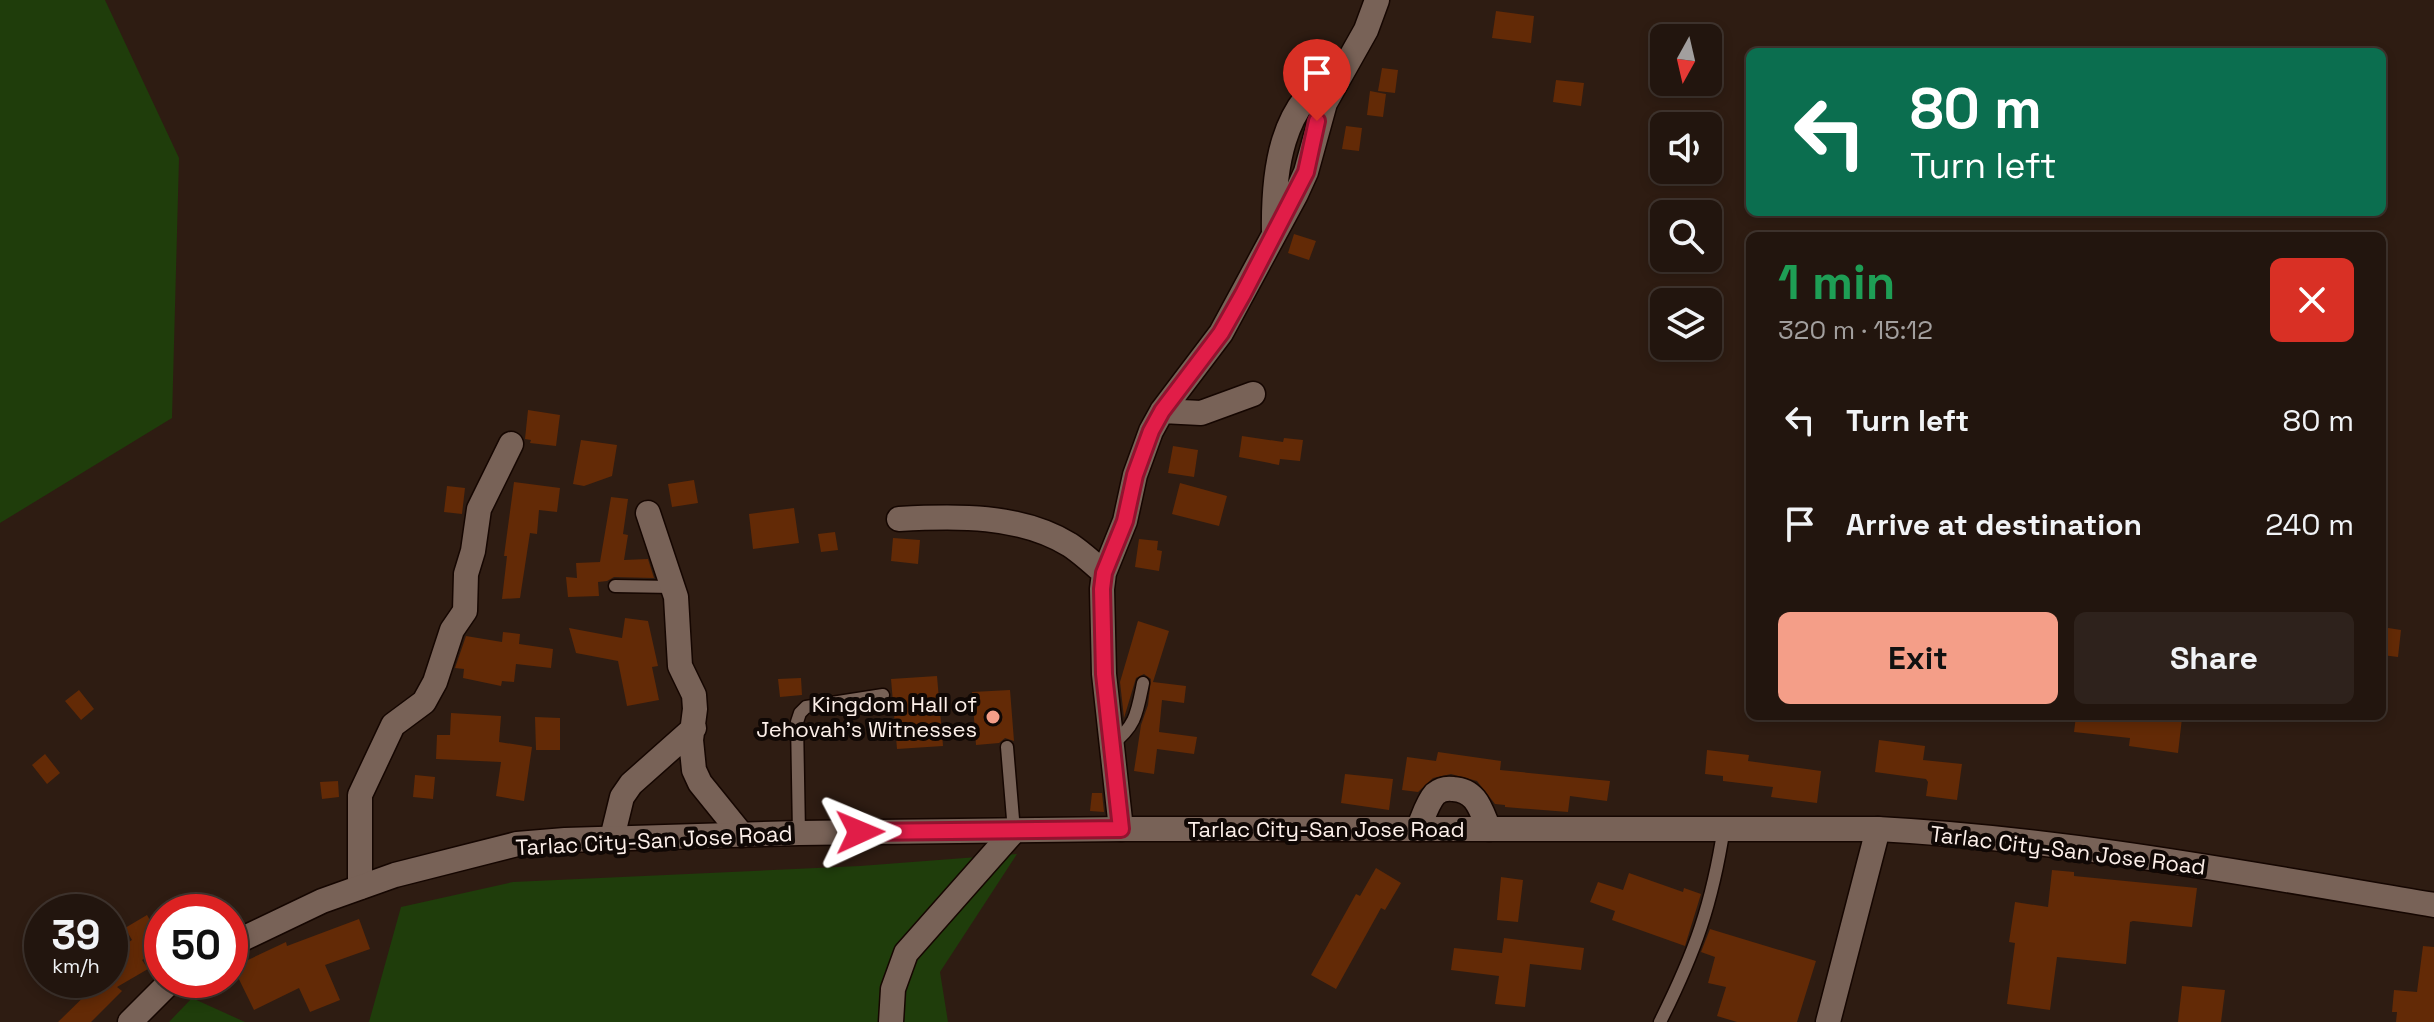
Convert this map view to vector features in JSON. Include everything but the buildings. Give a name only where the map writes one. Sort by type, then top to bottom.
[{"type":"street","points":[[1121,829],[1104,674],[1104,573],[1125,521],[1142,452],[1162,411],[1221,333],[1274,234],[1306,172],[1317,121],[1366,30],[1377,0]]},
{"type":"street","points":[[1162,411],[1201,413],[1253,394]]},
{"type":"street","points":[[360,887],[360,795],[393,725],[424,702],[435,682],[452,630],[465,611],[466,574],[479,509],[511,444]]},
{"type":"street","points":[[648,513],[678,609],[677,654],[680,666],[694,695],[691,740],[694,770],[700,783],[742,835]]},
{"type":"street","points":[[899,519],[965,516],[1000,521],[1057,538],[1104,573]]},
{"type":"street","points":[[612,838],[622,797],[631,784],[694,728]]},
{"type":"street","points":[[1418,829],[1432,798],[1448,788],[1474,797],[1489,829]]},
{"type":"street","name":"Tarlac City-San Jose Road","points":[[248,936],[360,887],[517,844],[799,833],[1121,829],[1878,829],[1972,834],[2095,849],[2434,905]]},
{"type":"street","points":[[1828,1022],[1878,829]]},
{"type":"street","points":[[891,1022],[893,989],[906,953],[1014,831]]},
{"type":"street","points":[[130,1022],[154,998]]},
{"type":"lane","points":[[615,586],[673,587]]},
{"type":"lane","points":[[1111,745],[1127,734],[1133,725],[1143,683]]},
{"type":"lane","points":[[799,833],[797,722],[800,713],[806,707],[883,695]]},
{"type":"lane","points":[[1007,747],[1014,831]]},
{"type":"lane","points":[[1660,1022],[1703,927],[1717,876],[1724,827]]},
{"type":"lane","points":[[893,989],[906,1022]]},
{"type":"green space","points":[[0,0],[105,0],[179,158],[172,418],[0,523]]},
{"type":"green space","points":[[1017,854],[940,972],[948,1022],[369,1022],[401,907],[513,882],[860,866]]},
{"type":"green space","points":[[192,998],[245,1022],[169,1022]]},
{"type":"place","name":"Kingdom Hall of Jehovah's Witnesses","points":[[993,717]]},
{"type":"route","points":[[860,832],[1121,829],[1104,674],[1104,573],[1125,521],[1135,475],[1151,431],[1162,411],[1221,333],[1243,294],[1306,172],[1317,121]]}]
